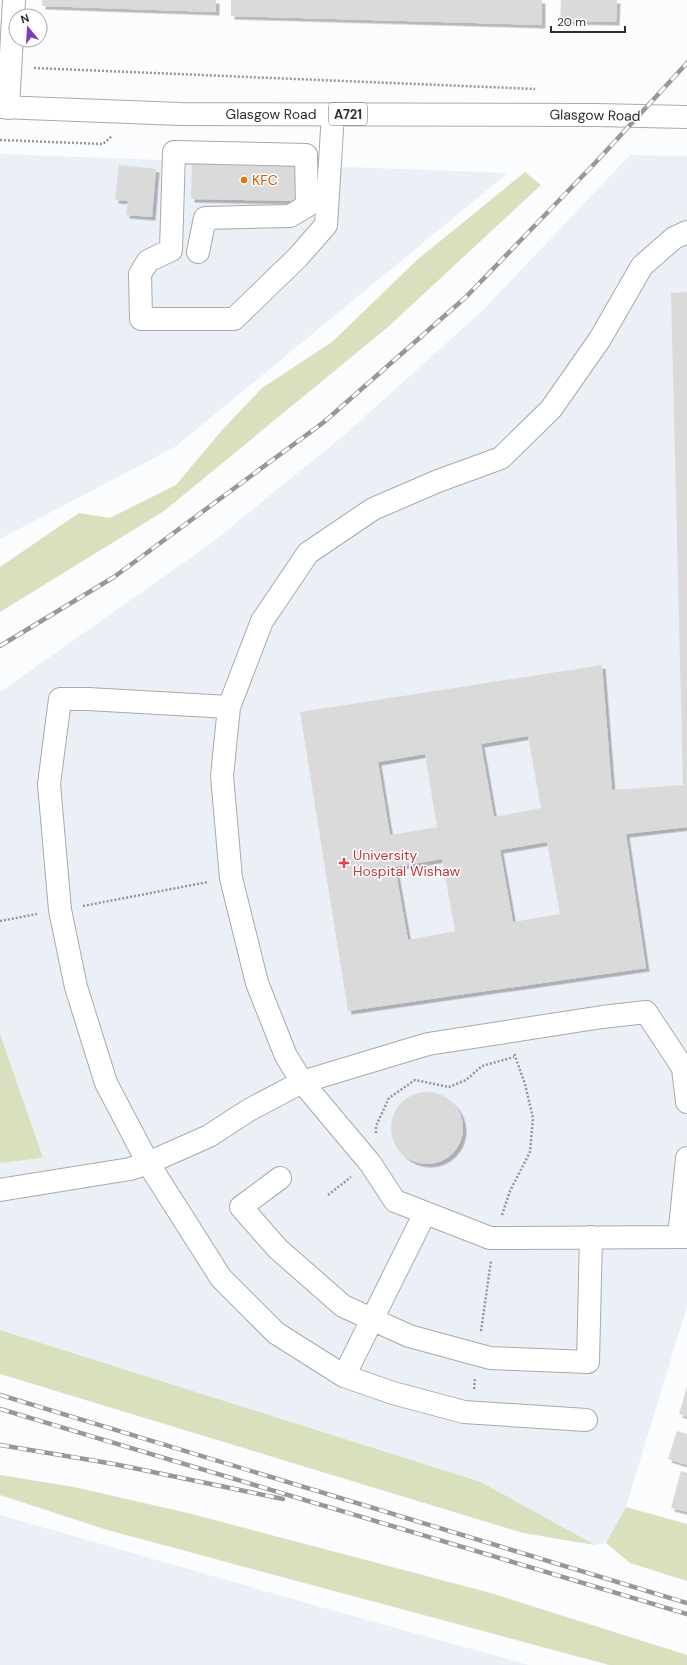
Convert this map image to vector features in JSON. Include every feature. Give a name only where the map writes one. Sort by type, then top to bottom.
[{"type":"main road","points":[[4,108],[11,67],[14,0]]},
{"type":"main road","name":"Glasgow Road","points":[[4,108],[180,114],[596,115],[687,117]]},
{"type":"main road","points":[[198,252],[205,218],[290,216],[307,206],[306,155],[174,152],[171,250],[148,261],[140,274],[141,319],[234,319],[298,257],[326,225],[333,114]]},
{"type":"main road","points":[[687,232],[674,238],[642,266],[600,339],[551,409],[501,458],[438,481],[373,509],[308,553],[262,621],[229,708],[222,776],[231,878],[257,983],[286,1056],[302,1082],[370,1163],[395,1202],[490,1238],[683,1237],[687,1158]]},
{"type":"main road","points":[[229,708],[88,699],[60,699],[49,784],[60,910],[76,987],[106,1084],[148,1163],[221,1278],[276,1333],[344,1376],[393,1393],[464,1412],[586,1420]]},
{"type":"main road","points":[[0,1190],[130,1169],[148,1163],[209,1136],[249,1110],[302,1082],[428,1044],[602,1017],[646,1012],[683,1068],[687,1102]]},
{"type":"main road","points":[[280,1178],[241,1207],[278,1249],[343,1306],[409,1336],[490,1358],[588,1362],[591,1238]]},
{"type":"main road","points":[[344,1376],[424,1213]]},
{"type":"path","points":[[11,67],[541,90]]},
{"type":"path","points":[[0,921],[231,878]]},
{"type":"path","points":[[328,1195],[370,1163],[376,1152],[376,1126],[388,1098],[415,1080],[449,1087],[466,1080],[482,1066],[514,1057]]},
{"type":"shaded area","points":[[0,154],[508,173],[175,447],[0,539]]},
{"type":"shaded area","name":"University Hospital Wishaw","points":[[630,155],[687,156],[687,1306],[626,1507],[606,1543],[595,1545],[481,1482],[0,1330],[0,1163],[42,1158],[0,1034],[0,692],[210,544],[342,437],[483,310]]},
{"type":"shaded area","points":[[0,1515],[317,1606],[529,1665],[0,1665]]},
{"type":"green space","points":[[525,172],[541,185],[388,327],[164,511],[0,612],[0,567],[79,513],[110,518],[176,485],[222,430],[262,388],[332,342],[417,260]]},
{"type":"green space","points":[[0,1034],[43,1158],[0,1163]]},
{"type":"green space","points":[[0,1330],[481,1482],[595,1545],[523,1533],[0,1374]]},
{"type":"green space","points":[[0,1475],[74,1487],[192,1514],[491,1593],[687,1655],[687,1665],[609,1665],[104,1529],[0,1495]]},
{"type":"green space","points":[[626,1507],[687,1524],[687,1581],[630,1563],[606,1543]]},
{"type":"building","points":[[42,0],[216,0],[216,12],[42,6]]},
{"type":"building","points":[[231,0],[542,0],[542,25],[231,16]]},
{"type":"building","points":[[561,0],[617,0],[616,22],[560,21]]},
{"type":"building","name":"KFC","points":[[192,160],[297,162],[297,201],[191,199]]},
{"type":"building","points":[[119,165],[156,169],[152,217],[126,215],[128,201],[115,200]]},
{"type":"building","points":[[687,292],[687,827],[626,834],[646,968],[348,1011],[300,712],[602,665],[612,790],[683,785],[671,293]],"holes":[[[528,736],[541,808],[494,817],[481,744]],[[425,754],[437,827],[390,835],[378,762]],[[547,842],[560,914],[513,922],[500,850]],[[442,859],[455,931],[408,940],[395,867]]]},
{"type":"building","points":[[427,1092],[441,1095],[453,1102],[460,1114],[463,1128],[460,1142],[453,1154],[441,1161],[427,1164],[413,1161],[401,1154],[394,1142],[391,1128],[394,1114],[401,1102],[413,1095]]},
{"type":"building","points":[[687,1386],[687,1417],[679,1414]]},
{"type":"building","points":[[677,1431],[687,1434],[687,1465],[668,1459]]},
{"type":"building","points":[[681,1471],[687,1473],[687,1512],[671,1508]]},
{"type":"railway","points":[[0,646],[114,577],[324,422],[466,297],[596,162],[687,63]]},
{"type":"railway","points":[[0,1395],[687,1603]]},
{"type":"railway","points":[[0,1409],[687,1614]]},
{"type":"railway","points":[[0,1445],[114,1464],[283,1499]]},
{"type":"place","name":"KFC","points":[[244,180]]},
{"type":"place","name":"University Hospital Wishaw","points":[[344,863]]}]
